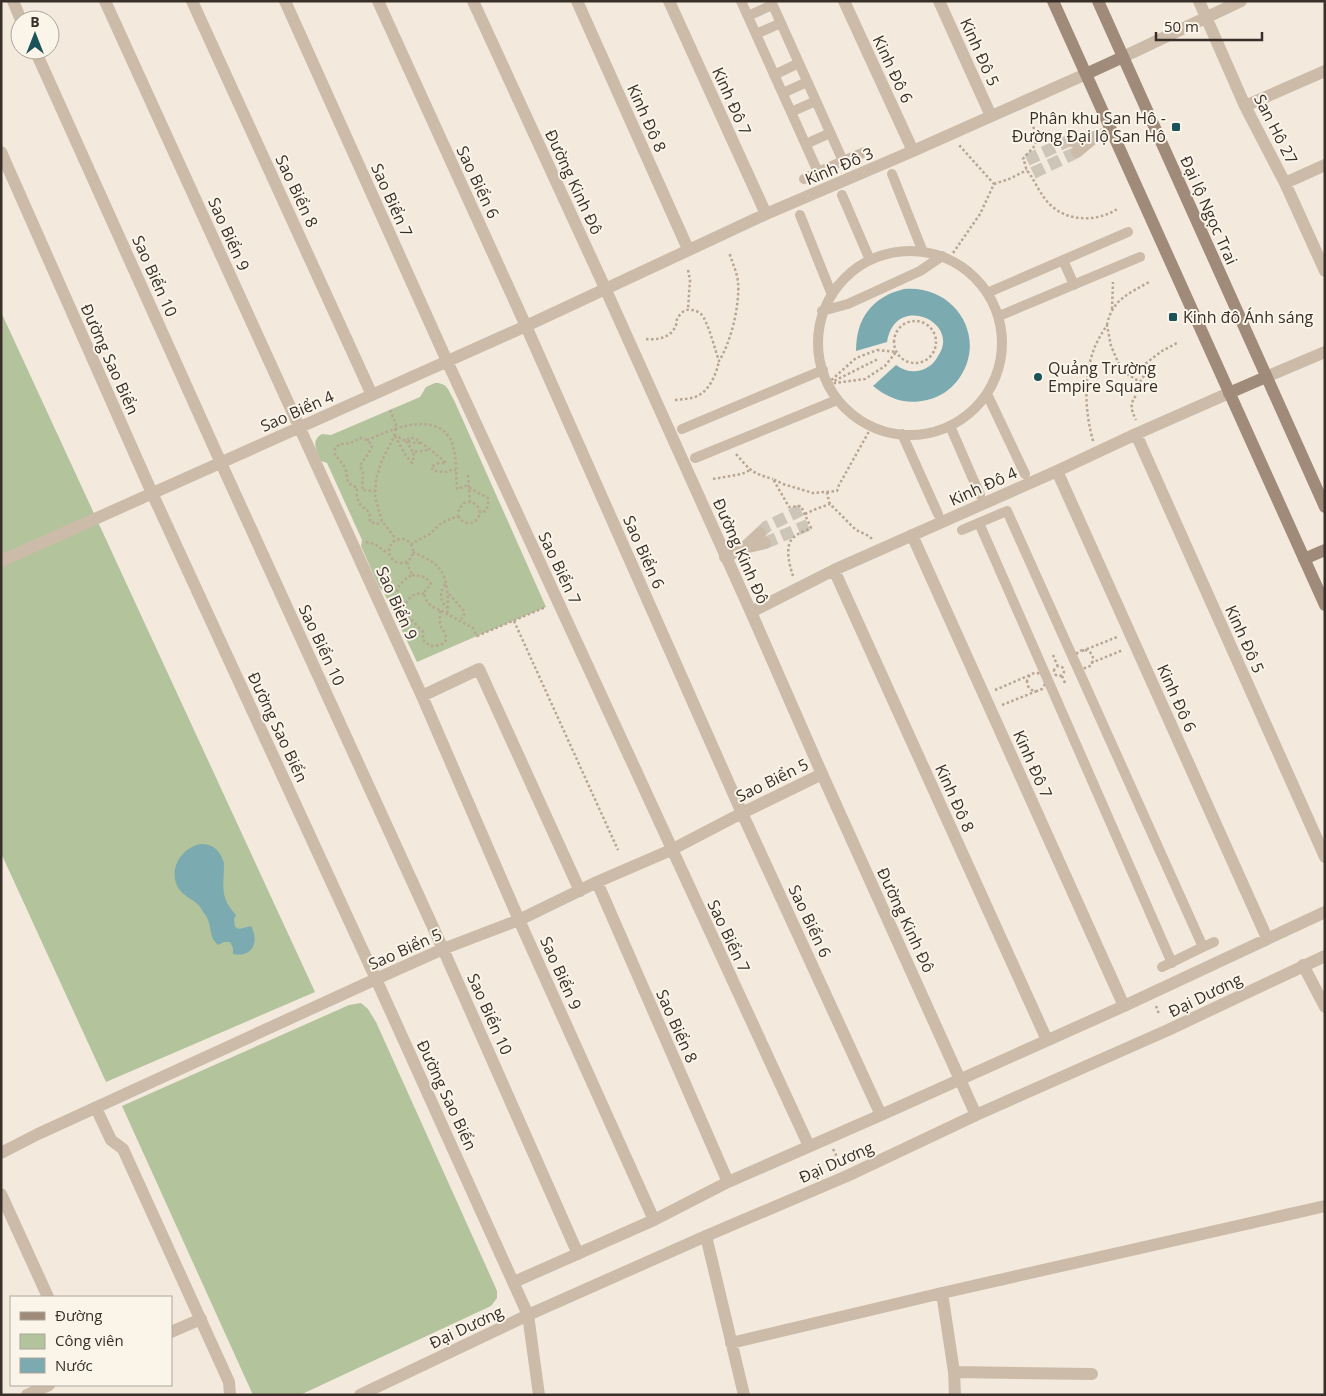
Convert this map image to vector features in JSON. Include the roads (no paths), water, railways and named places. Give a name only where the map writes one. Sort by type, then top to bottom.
[{"type":"main road","points":[[1052,1],[1325,605]]},
{"type":"main road","name":"Đại lộ Ngọc Trai","points":[[1098,1],[1325,507]]},
{"type":"main road","points":[[1086,74],[1123,57]]},
{"type":"main road","points":[[1229,393],[1266,377]]},
{"type":"main road","points":[[1304,559],[1325,550]]},
{"type":"street","name":"Sao Biển 9","points":[[105,1],[422,696],[519,920],[654,1220]]},
{"type":"street","name":"Sao Biển 8","points":[[192,1],[372,395]]},
{"type":"street","name":"Sao Biển 7","points":[[285,1],[447,361],[809,1146]]},
{"type":"street","name":"Sao Biển 6","points":[[378,1],[526,326],[742,813],[882,1115]]},
{"type":"street","name":"Đường Kinh Đô","points":[[473,1],[605,288],[976,1115]]},
{"type":"street","name":"Kinh Đô 8","points":[[577,1],[688,249]]},
{"type":"street","name":"Kinh Đô 7","points":[[669,1],[766,214]]},
{"type":"street","points":[[741,1],[818,172]]},
{"type":"street","name":"Kinh Đô 6","points":[[844,1],[913,151]]},
{"type":"street","name":"Kinh Đô 5","points":[[939,1],[991,116]]},
{"type":"street","name":"San Hô 27","points":[[1199,1],[1245,106],[1323,264]]},
{"type":"street","points":[[1123,57],[1241,1]]},
{"type":"street","points":[[748,16],[772,3],[843,161]]},
{"type":"street","points":[[756,34],[780,23]]},
{"type":"street","name":"Sao Biển 10","points":[[40,60],[443,949],[578,1254]]},
{"type":"street","points":[[774,75],[799,63]]},
{"type":"street","points":[[1245,106],[1325,71]]},
{"type":"street","name":"Kinh Đô 3","points":[[605,288],[766,214],[1086,74]]},
{"type":"street","points":[[782,93],[807,82]]},
{"type":"street","points":[[791,112],[816,101]]},
{"type":"street","points":[[1074,147],[1111,131]]},
{"type":"street","points":[[806,144],[830,133]]},
{"type":"street","name":"Đường Sao Biển","points":[[1,152],[152,493],[514,1282],[528,1315],[539,1395]]},
{"type":"street","points":[[804,180],[865,152]]},
{"type":"street","points":[[1285,184],[1325,166]]},
{"type":"street","points":[[892,174],[923,252]]},
{"type":"street","points":[[842,195],[870,260]]},
{"type":"street","points":[[800,215],[832,295]]},
{"type":"street","points":[[988,293],[1128,232]]},
{"type":"street","points":[[918,251],[945,258],[964,267],[982,284],[994,303],[1001,324],[1003,348],[998,372],[987,394],[971,413],[950,426],[927,433],[902,434],[878,429],[856,417],[840,405],[827,384],[822,370],[818,339],[822,311],[849,274],[870,260],[893,253],[918,251]]},
{"type":"street","points":[[998,316],[1140,257]]},
{"type":"street","points":[[822,311],[848,304],[945,258]]},
{"type":"street","points":[[1064,260],[1074,284]]},
{"type":"street","name":"Sao Biển 4","points":[[1,561],[526,326],[605,288]]},
{"type":"street","points":[[1266,377],[1325,352]]},
{"type":"street","points":[[682,429],[822,370]]},
{"type":"street","name":"Kinh Đô 4","points":[[751,612],[834,570],[1057,471],[1137,429],[1229,393]]},
{"type":"street","points":[[987,394],[1026,474]]},
{"type":"street","points":[[695,458],[837,400]]},
{"type":"street","points":[[950,426],[980,494]]},
{"type":"street","name":"Kinh Đô 5","points":[[1137,429],[1325,857]]},
{"type":"street","points":[[902,434],[938,514]]},
{"type":"street","name":"Kinh Đô 6","points":[[1057,471],[1267,938]]},
{"type":"street","points":[[962,530],[1009,510],[1204,947]]},
{"type":"street","points":[[979,523],[1051,688],[1167,965],[1214,942]]},
{"type":"street","name":"Kinh Đô 7","points":[[912,535],[1124,1006]]},
{"type":"street","points":[[725,557],[763,538]]},
{"type":"street","name":"Kinh Đô 8","points":[[834,570],[1047,1040]]},
{"type":"street","points":[[422,696],[479,669],[580,891]]},
{"type":"street","name":"Sao Biển 5","points":[[1,1152],[376,979],[443,949],[519,920],[597,882],[671,850],[822,774]]},
{"type":"street","name":"Sao Biển 8","points":[[597,882],[728,1182]]},
{"type":"street","points":[[514,1282],[654,1220],[728,1182],[1124,1006],[1325,912]]},
{"type":"street","name":"Đại Dương","points":[[360,1395],[528,1315],[847,1176],[976,1115],[1168,1030],[1325,956]]},
{"type":"street","points":[[1303,965],[1325,1007]]},
{"type":"street","points":[[96,1108],[111,1140],[124,1148],[229,1382],[230,1395]]},
{"type":"street","points":[[1,1194],[48,1296]]},
{"type":"street","points":[[731,1342],[1325,1206]]},
{"type":"street","points":[[706,1236],[744,1395]]},
{"type":"street","points":[[942,1293],[954,1372],[955,1395]]},
{"type":"street","points":[[172,1332],[201,1319]]},
{"type":"street","points":[[954,1372],[1092,1374]]},
{"type":"street","points":[[27,1395],[48,1386]]},
{"type":"water","points":[[904,289],[922,290],[938,295],[952,305],[962,317],[968,331],[970,347],[967,364],[958,380],[948,390],[932,399],[912,402],[898,400],[873,386],[896,365],[908,371],[916,371],[932,364],[943,344],[941,332],[935,323],[913,315],[902,318],[892,327],[887,342],[856,351],[859,329],[868,311],[883,297]]},
{"type":"water","points":[[201,844],[213,847],[224,863],[223,885],[225,897],[236,915],[234,919],[235,927],[239,929],[251,926],[254,932],[255,938],[252,948],[245,954],[233,954],[230,942],[218,945],[213,939],[208,919],[200,907],[179,889],[176,882],[175,868],[178,861],[187,850]]},
{"type":"tunnel","points":[[1027,160],[1068,141],[1072,141]]},
{"type":"tunnel","points":[[1033,173],[1077,152]]},
{"type":"tunnel","points":[[760,533],[766,527],[801,510]]},
{"type":"tunnel","points":[[765,543],[808,525]]},
{"type":"place","name":"Phân khu San Hô - Đường Đại lộ San Hô","points":[[1176,127]]},
{"type":"place","name":"Kinh đô Ánh sáng","points":[[1173,317]]},
{"type":"place","name":"Quảng Trường Empire Square","points":[[1038,377]]}]
